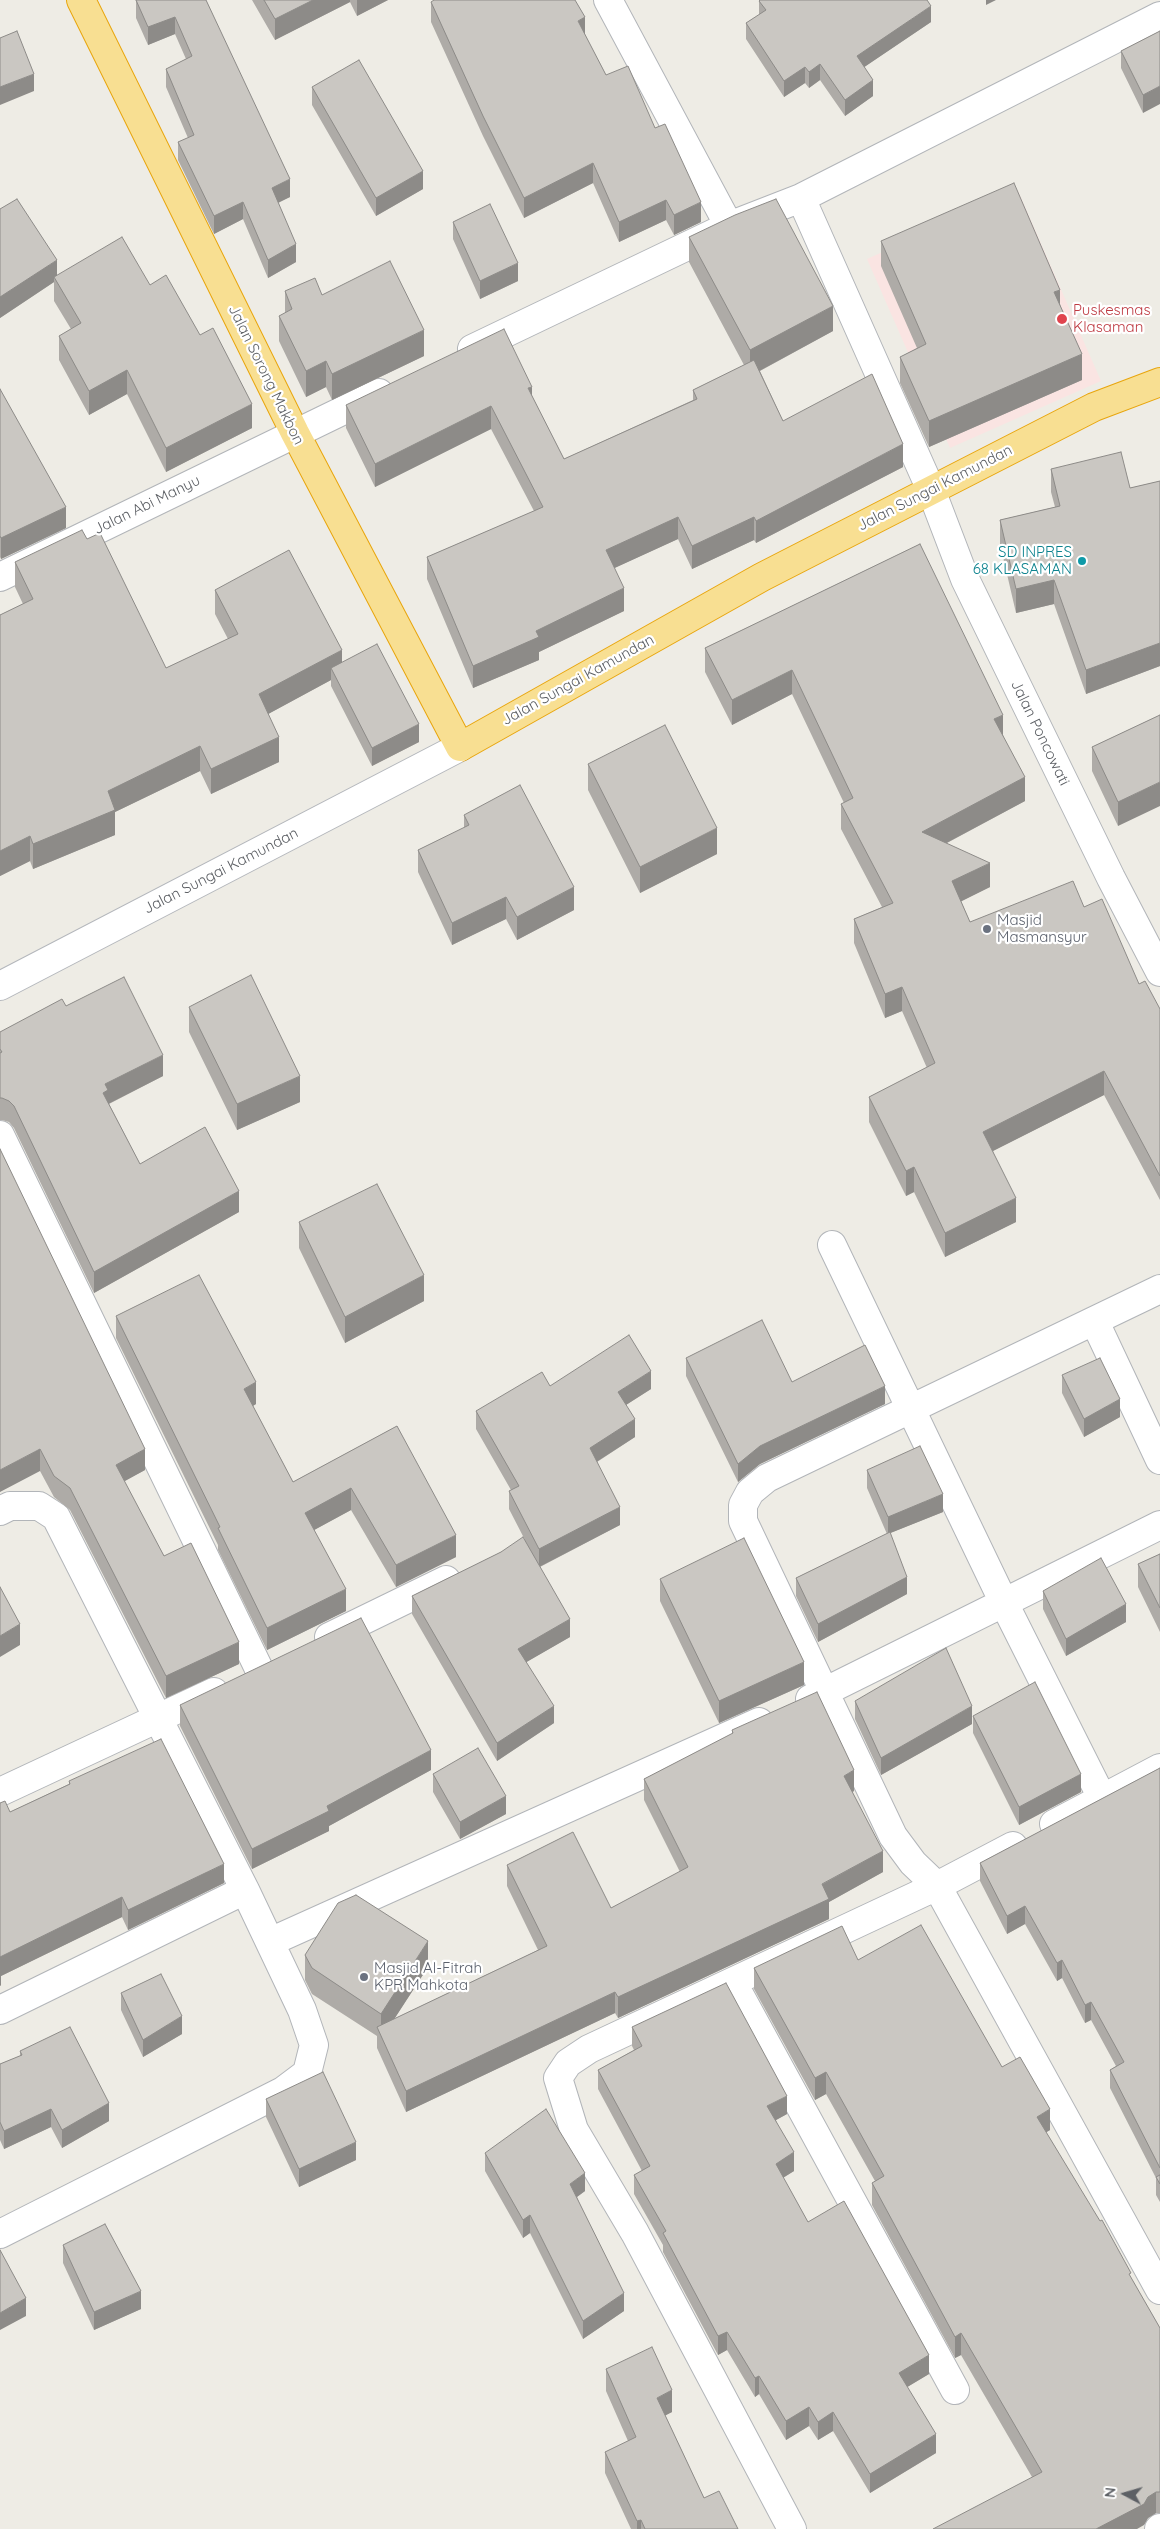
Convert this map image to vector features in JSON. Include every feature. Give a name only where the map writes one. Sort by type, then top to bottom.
[{"type":"highway","name":"Jalan Sorong Makbon","points":[[81,0],[295,434],[460,747]]},
{"type":"highway","name":"Jalan Sungai Kamundan","points":[[460,747],[762,577],[1094,407],[1160,382]]},
{"type":"street","points":[[608,0],[728,226]]},
{"type":"street","points":[[445,361],[728,226],[801,198],[1160,16]]},
{"type":"street","name":"Jalan Poncowati","points":[[801,198],[931,490],[965,578],[1111,878],[1160,972]]},
{"type":"street","name":"Jalan Abi Manyu","points":[[0,577],[401,383]]},
{"type":"street","name":"Jalan Sungai Kamundan","points":[[0,986],[460,747]]},
{"type":"street","points":[[0,1135],[260,1671]]},
{"type":"street","points":[[832,1245],[913,1410],[1004,1603],[1102,1798]]},
{"type":"street","points":[[1160,1290],[913,1410],[767,1478],[750,1492],[743,1505],[743,1521],[893,1836],[913,1863],[937,1886],[1160,2290]]},
{"type":"street","points":[[1095,1322],[1160,1460]]},
{"type":"street","points":[[0,1511],[10,1506],[39,1506],[56,1517],[245,1890],[302,2010],[314,2045],[307,2073],[283,2092],[0,2234]]},
{"type":"street","points":[[270,1942],[826,1692],[1160,1525]]},
{"type":"street","points":[[0,1792],[260,1671],[468,1569]]},
{"type":"street","points":[[792,2529],[635,2233],[574,2130],[558,2078],[568,2064],[589,2049],[733,1984],[937,1886],[1160,1768]]},
{"type":"street","points":[[0,2010],[245,1890]]},
{"type":"street","points":[[733,1984],[955,2390]]},
{"type":"shaded area","points":[[1018,191],[1101,381],[950,448],[867,259]]},
{"type":"building","points":[[136,0],[206,0],[290,179],[272,188],[296,244],[268,260],[243,202],[214,216],[178,142],[194,135],[166,69],[192,56],[175,17],[148,27]]},
{"type":"building","points":[[264,0],[313,0],[275,19]]},
{"type":"building","points":[[434,0],[575,0],[585,17],[578,21],[606,75],[628,66],[655,128],[665,124],[701,202],[674,215],[666,200],[619,222],[593,163],[524,198],[483,116],[431,2]]},
{"type":"building","points":[[760,0],[927,0],[931,6],[857,56],[873,80],[845,100],[820,64],[809,72],[805,67],[784,81],[746,23],[766,10]]},
{"type":"building","points":[[17,31],[34,74],[0,87],[0,38]]},
{"type":"building","points":[[1160,31],[1160,86],[1143,95],[1121,51]]},
{"type":"building","points":[[359,60],[423,171],[376,198],[312,87]]},
{"type":"building","points":[[1014,183],[1060,290],[1054,292],[1082,354],[929,421],[900,357],[926,344],[881,241]]},
{"type":"building","points":[[17,199],[57,260],[0,297],[0,209]]},
{"type":"building","points":[[776,199],[833,306],[750,350],[689,237],[735,215]]},
{"type":"building","points":[[490,204],[518,263],[480,281],[453,222]]},
{"type":"building","points":[[122,237],[150,285],[166,275],[200,335],[213,328],[252,404],[166,448],[127,370],[89,391],[59,336],[81,323],[54,277]]},
{"type":"building","points":[[390,261],[424,330],[332,374],[326,361],[306,371],[279,316],[292,309],[285,291],[315,278],[322,295]]},
{"type":"building","points":[[504,329],[532,387],[528,388],[564,459],[697,399],[693,390],[754,360],[783,421],[872,374],[903,444],[756,521],[754,517],[692,546],[678,517],[606,550],[624,588],[536,631],[539,637],[473,666],[427,557],[543,507],[491,406],[375,464],[346,405]]},
{"type":"building","points":[[0,389],[66,507],[1,538],[0,536]]},
{"type":"building","points":[[1121,452],[1130,488],[1160,481],[1160,643],[1086,670],[1054,580],[1016,589],[1000,520],[1060,506],[1051,469]]},
{"type":"building","points":[[82,530],[87,539],[100,533],[166,668],[238,634],[215,590],[289,550],[342,650],[259,694],[279,737],[211,769],[200,746],[108,791],[115,810],[33,844],[30,836],[0,851],[0,615],[33,599],[15,562]]},
{"type":"building","points":[[920,544],[1003,715],[994,719],[1025,777],[922,832],[990,863],[952,881],[970,922],[1073,881],[1084,907],[1102,899],[1139,984],[1145,981],[1160,1009],[1160,1176],[1104,1071],[983,1132],[1016,1198],[945,1233],[914,1167],[906,1171],[869,1097],[935,1063],[902,987],[885,994],[854,919],[893,903],[841,804],[853,798],[792,670],[732,700],[705,648]]},
{"type":"building","points":[[377,644],[419,724],[372,748],[331,668]]},
{"type":"building","points":[[1160,715],[1160,782],[1118,802],[1092,747]]},
{"type":"building","points":[[665,725],[717,828],[640,867],[588,764]]},
{"type":"building","points":[[520,785],[574,887],[517,917],[506,897],[452,923],[418,850],[469,825],[464,815]]},
{"type":"building","points":[[251,975],[300,1076],[237,1104],[189,1007]]},
{"type":"building","points":[[124,977],[163,1055],[105,1084],[108,1090],[103,1093],[140,1164],[205,1127],[239,1191],[94,1272],[14,1106],[9,1101],[0,1098],[0,1053],[2,1052],[0,1049],[0,1032],[62,999],[66,1006]]},
{"type":"building","points":[[0,1149],[145,1449],[116,1465],[164,1556],[191,1543],[239,1642],[166,1676],[70,1488],[54,1476],[40,1449],[0,1470]]},
{"type":"building","points":[[377,1184],[424,1275],[345,1317],[299,1222]]},
{"type":"building","points":[[199,1275],[256,1382],[244,1389],[293,1482],[397,1426],[456,1535],[396,1565],[351,1488],[305,1513],[346,1589],[267,1628],[218,1528],[220,1527],[116,1316]]},
{"type":"building","points":[[762,1320],[792,1382],[865,1345],[885,1386],[760,1446],[738,1464],[686,1358]]},
{"type":"building","points":[[629,1335],[651,1371],[618,1392],[635,1419],[590,1448],[620,1507],[539,1549],[509,1491],[519,1486],[476,1411],[542,1372],[550,1386]]},
{"type":"building","points":[[1100,1358],[1120,1399],[1084,1419],[1062,1375]]},
{"type":"building","points":[[920,1446],[943,1494],[888,1517],[867,1470]]},
{"type":"building","points":[[890,1532],[907,1577],[818,1624],[796,1578]]},
{"type":"building","points":[[523,1537],[570,1619],[518,1649],[554,1706],[497,1743],[412,1596],[501,1552]]},
{"type":"building","points":[[744,1538],[804,1662],[719,1701],[660,1579]]},
{"type":"building","points":[[1160,1554],[1160,1608],[1138,1564]]},
{"type":"building","points":[[1101,1558],[1126,1604],[1066,1639],[1043,1591]]},
{"type":"building","points":[[0,1587],[20,1624],[0,1636]]},
{"type":"building","points":[[361,1618],[431,1750],[327,1806],[329,1811],[252,1849],[180,1705]]},
{"type":"building","points":[[946,1648],[972,1706],[881,1758],[855,1701]]},
{"type":"building","points":[[1035,1682],[1081,1774],[1019,1807],[973,1716]]},
{"type":"building","points":[[817,1692],[854,1770],[844,1776],[883,1851],[822,1884],[829,1899],[618,1997],[615,1992],[406,2091],[377,2027],[547,1946],[507,1865],[573,1832],[611,1908],[688,1867],[644,1779],[733,1733],[732,1730]]},
{"type":"building","points":[[161,1739],[224,1864],[128,1910],[122,1897],[0,1957],[0,1803],[5,1801],[10,1812],[70,1784],[69,1781]]},
{"type":"building","points":[[478,1748],[506,1796],[460,1822],[433,1774]]},
{"type":"building","points":[[1160,1768],[1160,2168],[1110,2070],[1124,2062],[1091,2002],[1085,2005],[1062,1960],[1057,1963],[1025,1906],[1007,1916],[980,1863]]},
{"type":"building","name":"Masjid Al-Fitrah KPR Mahkota","points":[[356,1895],[428,1941],[381,2014],[312,1968],[305,1955],[338,1903]]},
{"type":"building","points":[[921,1925],[1002,2067],[1020,2057],[1050,2109],[1037,2117],[1100,2221],[1102,2220],[1131,2273],[1129,2274],[1160,2328],[1160,2492],[1156,2492],[1148,2497],[1144,2504],[1096,2529],[933,2529],[1042,2472],[961,2333],[955,2337],[872,2183],[884,2176],[826,2072],[815,2078],[754,1968],[842,1926],[858,1960]]},
{"type":"building","points":[[161,1974],[182,2016],[143,2040],[121,1993]]},
{"type":"building","points":[[726,1983],[787,2096],[767,2106],[794,2152],[776,2164],[808,2222],[844,2201],[929,2355],[899,2373],[936,2434],[870,2474],[833,2412],[818,2422],[809,2407],[786,2421],[759,2376],[755,2378],[727,2332],[718,2336],[663,2233],[666,2231],[634,2175],[650,2166],[598,2070],[642,2046],[632,2027]]},
{"type":"building","points":[[70,2027],[109,2103],[62,2130],[51,2109],[4,2131],[0,2122],[0,2064],[22,2055],[20,2051]]},
{"type":"building","points":[[323,2072],[356,2142],[299,2169],[266,2099]]},
{"type":"building","points":[[546,2109],[585,2173],[570,2184],[624,2293],[583,2321],[530,2215],[523,2220],[485,2153]]},
{"type":"building","points":[[1160,2175],[1160,2184],[1156,2177]]},
{"type":"building","points":[[105,2224],[141,2291],[94,2312],[63,2245]]},
{"type":"building","points":[[0,2250],[26,2298],[0,2313]]},
{"type":"building","points":[[652,2347],[672,2390],[657,2398],[704,2498],[719,2491],[738,2529],[645,2529],[641,2520],[637,2521],[605,2452],[636,2437],[606,2369]]},
{"type":"place","name":"Puskesmas Klasaman","points":[[1062,319]]},
{"type":"place","name":"SD INPRES 68 KLASAMAN","points":[[1082,561]]},
{"type":"place","name":"Masjid Masmansyur","points":[[987,929]]},
{"type":"place","name":"Masjid Al-Fitrah KPR Mahkota","points":[[364,1977]]}]
